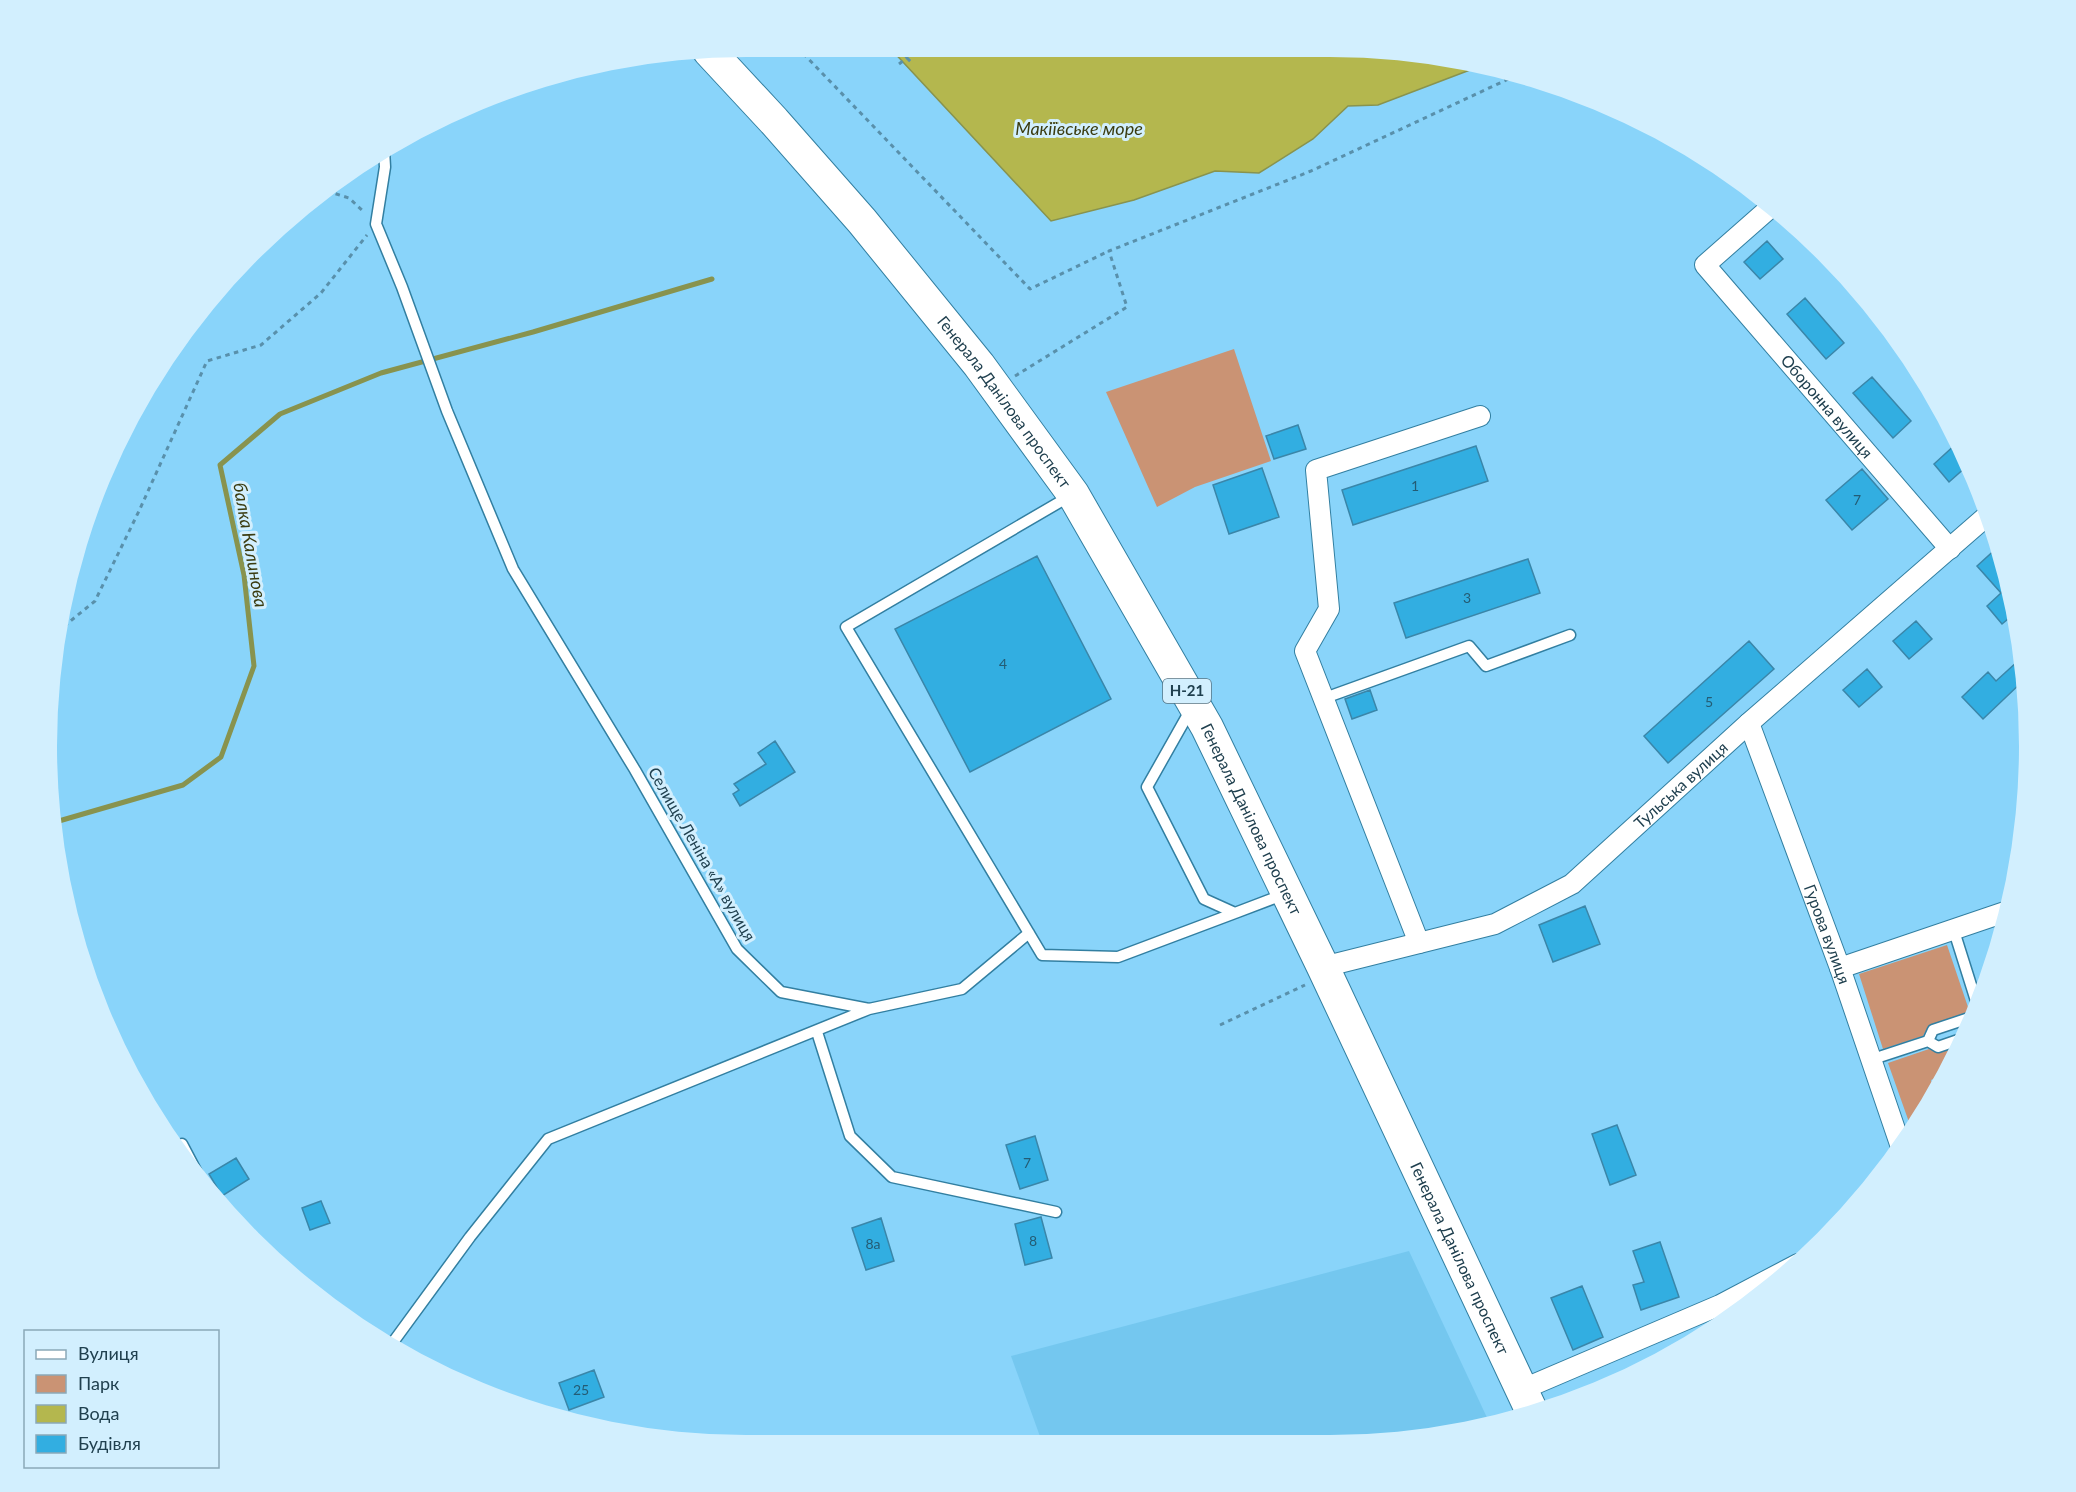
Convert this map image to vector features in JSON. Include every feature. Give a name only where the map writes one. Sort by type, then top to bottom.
[{"type":"main road","name":"Генерала Данілова проспект","points":[[715,58],[861,221],[996,388],[1073,494],[1194,704],[1288,893],[1527,1402]]},
{"type":"street","name":"Оборонна вулиця","points":[[1765,212],[1705,265],[1950,549]]},
{"type":"street","points":[[1419,943],[1305,651],[1329,609],[1316,470],[1480,416]]},
{"type":"street","name":"Тульська вулиця","points":[[1325,971],[1419,943],[1495,924],[1572,884],[1749,723],[1981,521]]},
{"type":"street","name":"Гурова вулиця","points":[[1749,723],[1839,968],[1897,1138]]},
{"type":"street","points":[[1839,968],[1998,915]]},
{"type":"street","points":[[1527,1402],[1722,1311],[1736,1302]]},
{"type":"lane","points":[[376,224],[385,159]]},
{"type":"lane","name":"Селище Леніна «А» вулиця","points":[[376,224],[402,287],[447,411],[513,569],[635,770],[738,950],[781,992],[870,1009]]},
{"type":"lane","points":[[1073,494],[846,627],[1042,955],[1118,957],[1288,893]]},
{"type":"lane","points":[[1322,699],[1469,646],[1486,666],[1570,635]]},
{"type":"lane","points":[[1194,704],[1147,787],[1204,899],[1235,913]]},
{"type":"lane","points":[[1953,931],[1973,992]]},
{"type":"lane","points":[[395,1339],[470,1237],[548,1139],[870,1009],[962,989],[1029,933]]},
{"type":"lane","points":[[1870,1060],[1928,1041],[1933,1030],[1962,1020]]},
{"type":"lane","points":[[817,1032],[850,1136],[892,1177],[1056,1212]]},
{"type":"lane","points":[[1928,1041],[1938,1047],[1952,1042]]},
{"type":"path","points":[[808,57],[1030,289],[1110,251],[1311,171],[1507,80]]},
{"type":"path","points":[[899,64],[907,58],[912,63]]},
{"type":"path","points":[[68,623],[95,601],[139,511],[207,361],[261,345],[321,293],[376,224],[349,198],[335,193]]},
{"type":"path","points":[[996,388],[1127,307],[1110,251]]},
{"type":"path","points":[[1220,1025],[1325,971]]},
{"type":"shaded area","points":[[1409,1251],[1487,1417],[1420,1429],[1375,1434],[1039,1435],[1011,1356]]},
{"type":"green space","points":[[1234,349],[1271,461],[1195,487],[1157,507],[1106,392]]},
{"type":"green space","points":[[1947,945],[1968,1007],[1965,1015],[1928,1027],[1923,1036],[1883,1049],[1859,974]]},
{"type":"green space","points":[[1950,1047],[1908,1120],[1888,1063],[1929,1049],[1937,1052]]},
{"type":"water","name":"Макіївське море","points":[[898,57],[1375,58],[1468,71],[1378,105],[1348,106],[1313,139],[1259,173],[1215,171],[1134,200],[1051,221]]},
{"type":"building","points":[[1767,241],[1783,259],[1760,279],[1744,262]]},
{"type":"building","points":[[1805,298],[1844,343],[1826,359],[1787,314]]},
{"type":"building","points":[[1872,377],[1911,421],[1893,438],[1853,393]]},
{"type":"building","points":[[1298,425],[1306,449],[1274,459],[1266,436]]},
{"type":"building","points":[[1476,446],[1488,481],[1353,525],[1342,490]]},
{"type":"building","points":[[1951,448],[1962,471],[1949,482],[1934,464]]},
{"type":"building","points":[[1262,468],[1279,517],[1229,534],[1213,485]]},
{"type":"building","points":[[1862,469],[1888,499],[1852,530],[1826,500]]},
{"type":"building","points":[[1991,553],[1996,568],[2007,620],[2002,624],[1987,606],[2001,593],[1977,566]]},
{"type":"building","points":[[1037,556],[1111,699],[970,772],[895,629]]},
{"type":"building","points":[[1528,559],[1540,593],[1406,638],[1394,603]]},
{"type":"building","points":[[1916,621],[1932,639],[1909,659],[1893,641]]},
{"type":"building","points":[[1749,641],[1774,669],[1668,763],[1644,736]]},
{"type":"building","points":[[2014,665],[2016,687],[1983,719],[1962,697],[1988,672],[1996,681]]},
{"type":"building","points":[[1867,669],[1882,687],[1859,707],[1843,690]]},
{"type":"building","points":[[1370,690],[1377,710],[1352,719],[1345,699]]},
{"type":"building","points":[[775,741],[795,772],[740,806],[733,794],[739,790],[734,784],[766,764],[758,753]]},
{"type":"building","points":[[1585,906],[1600,944],[1553,962],[1539,925]]},
{"type":"building","points":[[1617,1125],[1636,1175],[1610,1185],[1592,1134]]},
{"type":"building","points":[[1035,1136],[1048,1180],[1020,1189],[1006,1145]]},
{"type":"building","points":[[236,1158],[249,1179],[224,1195],[209,1174]]},
{"type":"building","points":[[321,1201],[330,1223],[310,1230],[302,1208]]},
{"type":"building","points":[[1041,1217],[1052,1258],[1025,1265],[1015,1224]]},
{"type":"building","points":[[881,1218],[894,1261],[866,1270],[852,1228]]},
{"type":"building","points":[[1660,1242],[1679,1297],[1641,1310],[1633,1285],[1644,1282],[1633,1251]]},
{"type":"building","points":[[1582,1286],[1603,1337],[1573,1350],[1551,1298]]},
{"type":"building","points":[[594,1370],[604,1397],[569,1410],[559,1383]]},
{"type":"waterway","name":"балка Калинова","points":[[61,820],[183,785],[221,757],[254,666],[244,575],[220,465],[280,414],[381,373],[533,332],[712,279]]}]
